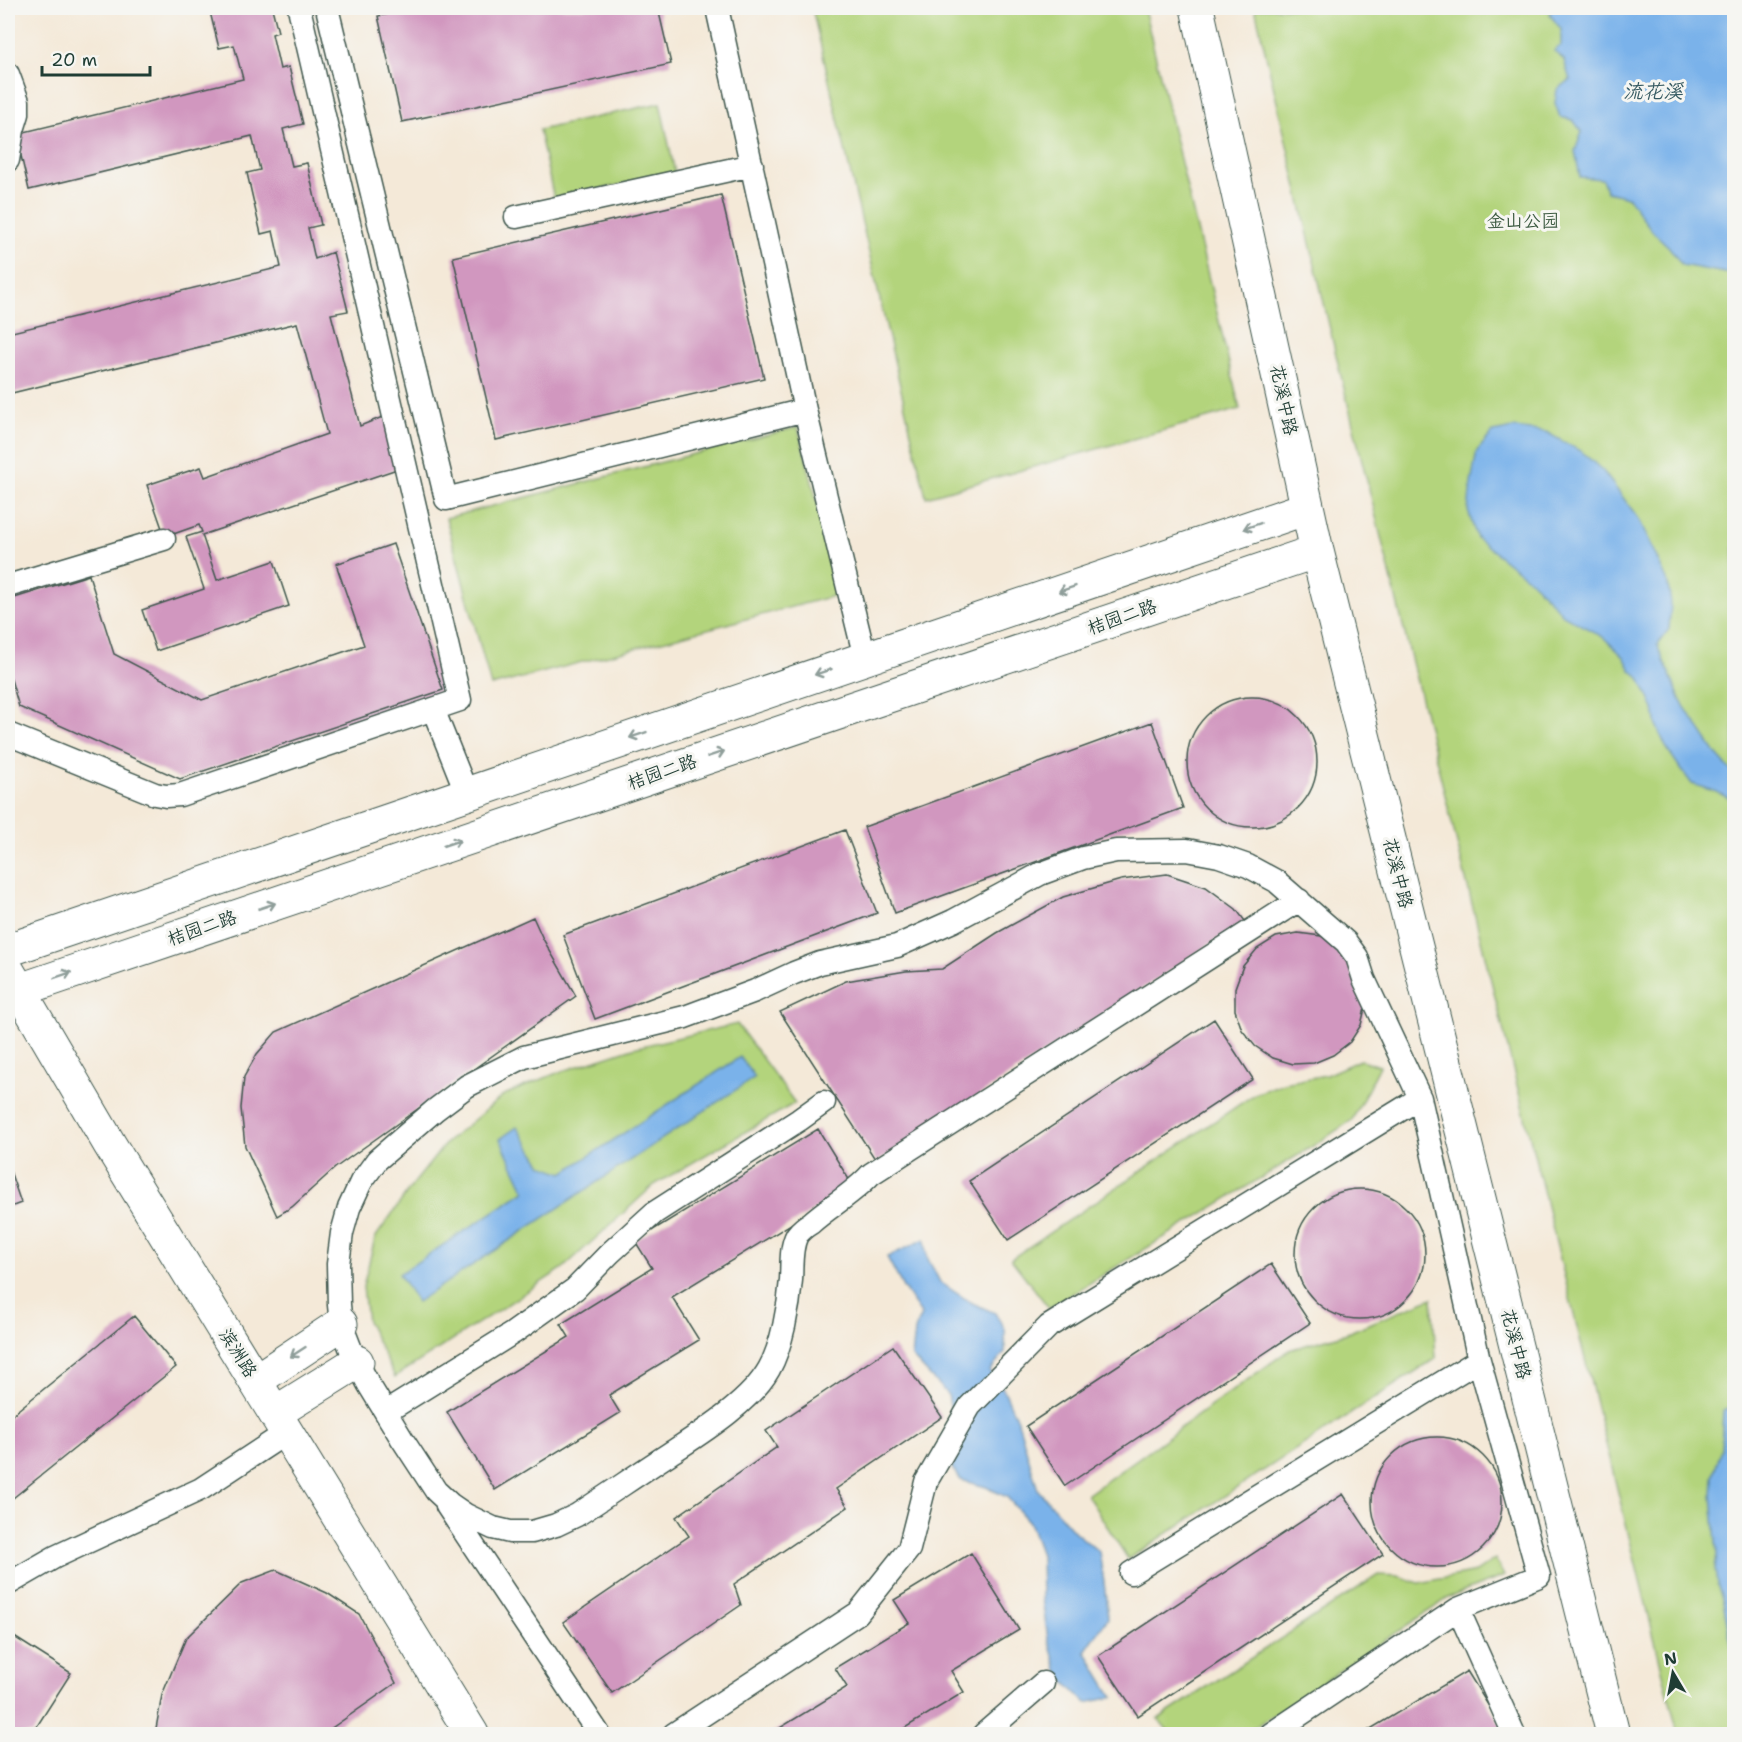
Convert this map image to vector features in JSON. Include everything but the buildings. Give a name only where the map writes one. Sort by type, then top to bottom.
[{"type":"street","name":"花溪中路","points":[[1197,8],[1317,551],[1613,1734]]},
{"type":"street","points":[[8,950],[1307,508]]},
{"type":"street","name":"桔园二路","points":[[11,985],[1317,551]]},
{"type":"street","name":"滨洲路","points":[[11,985],[468,1733]]},
{"type":"street","points":[[255,1381],[341,1324]]},
{"type":"street","points":[[280,1423],[357,1362]]},
{"type":"lane","points":[[8,734],[154,794],[180,795],[460,700],[299,8]]},
{"type":"lane","points":[[327,8],[446,499],[805,410]]},
{"type":"lane","points":[[717,8],[805,410],[866,658]]},
{"type":"lane","points":[[8,74],[18,101],[18,114],[8,160]]},
{"type":"lane","points":[[516,217],[752,165]]},
{"type":"lane","points":[[8,586],[164,539]]},
{"type":"lane","points":[[433,709],[467,794]]},
{"type":"lane","points":[[599,1734],[436,1491],[357,1362],[341,1324],[338,1264],[342,1233],[349,1208],[361,1182],[377,1160],[435,1110],[467,1086],[524,1057],[601,1040],[685,1017],[755,991],[820,963],[897,946],[953,921],[1040,874],[1083,858],[1116,851],[1186,850],[1219,855],[1248,866],[1276,881],[1299,900],[1346,942],[1357,957],[1364,979],[1420,1098],[1479,1360],[1539,1576]]},
{"type":"lane","points":[[436,1491],[466,1515],[493,1528],[510,1532],[532,1532],[556,1526],[577,1515],[700,1433],[750,1393],[769,1369],[787,1315],[793,1252],[798,1234],[808,1224],[861,1185],[871,1174],[1299,900]]},
{"type":"lane","points":[[674,1734],[858,1613],[909,1549],[926,1482],[970,1406],[1049,1326],[1420,1098]]},
{"type":"lane","points":[[386,1412],[513,1333],[574,1289],[654,1213],[791,1126],[824,1102]]},
{"type":"lane","points":[[1131,1573],[1479,1360]]},
{"type":"lane","points":[[8,1584],[65,1551],[201,1489],[280,1423]]},
{"type":"lane","points":[[1271,1734],[1458,1609],[1539,1576],[1571,1567]]},
{"type":"lane","points":[[1458,1609],[1514,1734]]},
{"type":"lane","points":[[984,1734],[1043,1683]]},
{"type":"green space","points":[[812,8],[1144,8],[1240,409],[926,497]]},
{"type":"green space","name":"金山公园","points":[[1255,8],[1734,8],[1734,1734],[1678,1734],[1340,372]]},
{"type":"green space","points":[[660,103],[675,173],[554,199],[539,130]]},
{"type":"green space","points":[[798,427],[841,594],[491,686],[446,518]]},
{"type":"green space","points":[[737,1024],[795,1103],[654,1185],[562,1269],[395,1377],[367,1321],[363,1287],[375,1238],[446,1143],[504,1095],[557,1073],[633,1048]]},
{"type":"green space","points":[[1360,1060],[1380,1066],[1352,1120],[1049,1308],[1011,1259],[1255,1094],[1284,1083],[1326,1075]]},
{"type":"green space","points":[[1432,1298],[1436,1358],[1128,1559],[1087,1495],[1289,1350],[1347,1333]]},
{"type":"green space","points":[[1495,1559],[1504,1576],[1450,1597],[1245,1734],[1171,1734],[1158,1719],[1378,1575],[1398,1576],[1419,1583],[1476,1572]]},
{"type":"water","name":"流花溪","points":[[1551,8],[1734,8],[1734,280],[1730,274],[1682,265],[1669,247],[1652,231],[1628,197],[1607,192],[1602,179],[1580,177],[1575,151],[1582,132],[1573,120],[1560,117],[1555,103],[1557,90],[1570,80],[1564,60],[1554,51],[1561,45],[1561,29],[1550,15]]},
{"type":"water","points":[[1514,428],[1546,432],[1582,452],[1603,471],[1639,519],[1667,580],[1671,603],[1669,629],[1657,645],[1682,703],[1717,755],[1734,774],[1734,801],[1717,792],[1692,784],[1666,747],[1657,727],[1654,709],[1640,678],[1631,670],[1624,657],[1603,637],[1563,615],[1536,585],[1477,538],[1468,511],[1477,451],[1493,432]]},
{"type":"water","points":[[740,1057],[755,1077],[417,1302],[399,1274],[525,1191],[500,1139],[517,1127],[542,1165],[563,1173]]},
{"type":"water","points":[[925,1239],[927,1257],[940,1282],[970,1302],[995,1313],[1005,1329],[1005,1352],[990,1371],[1004,1390],[1019,1425],[1038,1490],[1075,1532],[1099,1552],[1108,1618],[1085,1651],[1113,1697],[1086,1703],[1067,1684],[1057,1669],[1048,1639],[1042,1598],[1041,1555],[1029,1522],[1007,1497],[986,1487],[961,1480],[952,1468],[958,1447],[948,1395],[912,1357],[915,1331],[921,1314],[887,1257]]},
{"type":"water","points":[[1734,1405],[1734,1659],[1723,1602],[1717,1584],[1712,1496],[1713,1477],[1721,1449],[1723,1411]]}]
